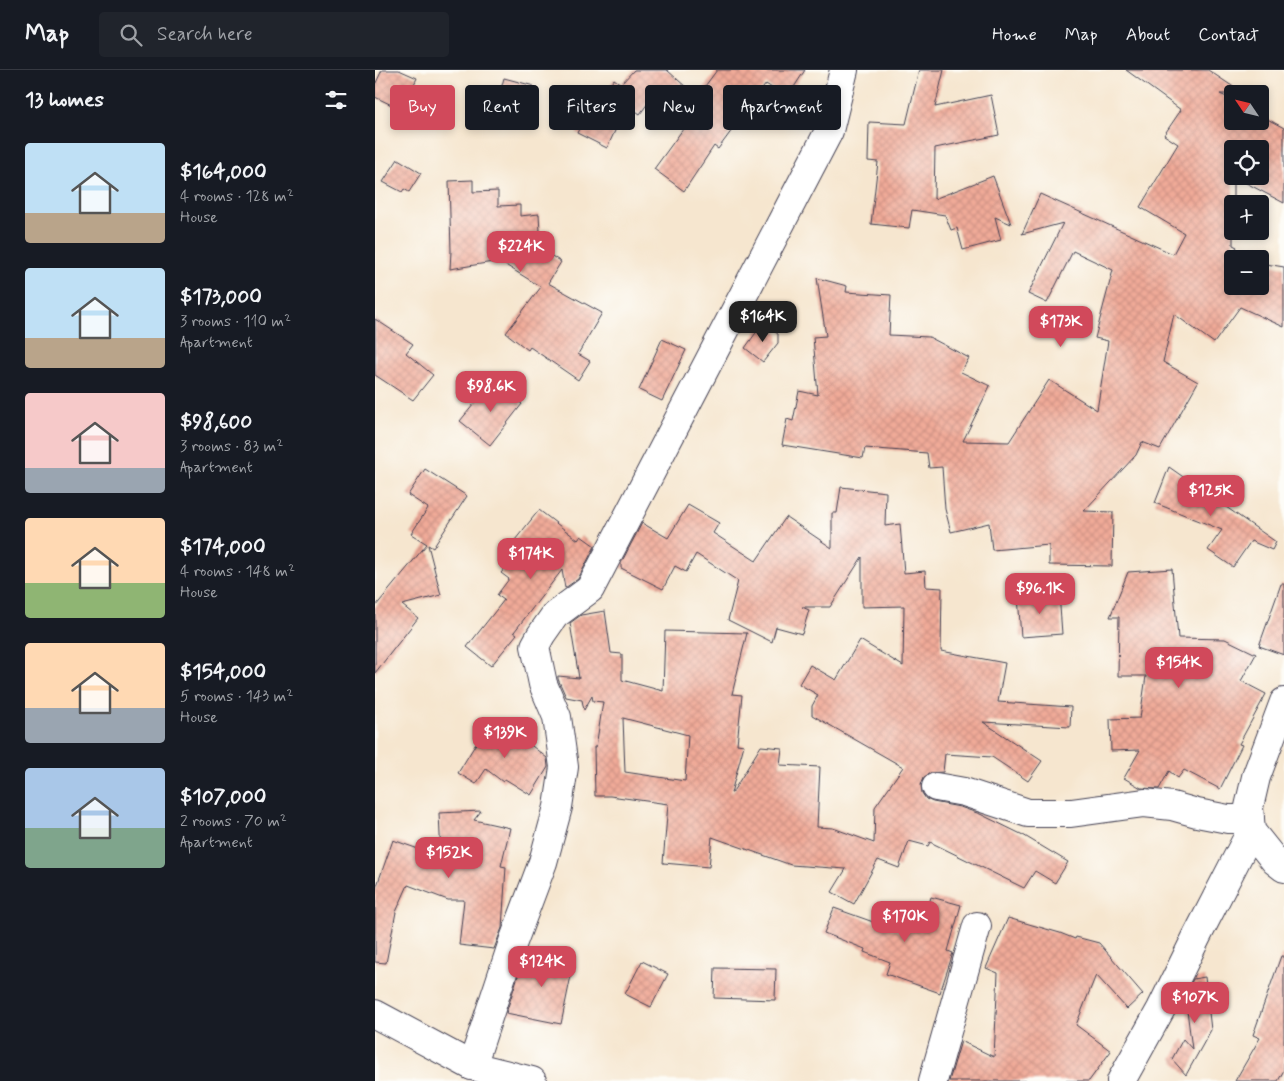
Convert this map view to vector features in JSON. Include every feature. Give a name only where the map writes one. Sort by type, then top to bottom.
[{"type":"street","points":[[472,1066],[513,942],[543,862],[558,807],[564,767],[557,717],[543,684],[535,646],[555,615],[590,589],[829,131],[843,70]]},
{"type":"street","points":[[1284,702],[1256,777],[1249,807],[1251,825],[1275,861],[1284,868]]},
{"type":"street","points":[[936,787],[964,792],[1028,813],[1071,813],[1145,803],[1172,806],[1251,825]]},
{"type":"street","points":[[1121,1081],[1161,1010],[1251,825]]},
{"type":"street","points":[[933,1081],[977,926]]},
{"type":"street","points":[[375,1014],[472,1066],[533,1081]]},
{"type":"building","points":[[382,70],[399,70],[417,78],[414,85],[390,85],[390,104],[375,97],[375,85]]},
{"type":"building","points":[[634,70],[667,70],[684,85],[645,85],[645,107],[640,114],[635,111],[635,85],[610,85],[614,79],[621,84]]},
{"type":"building","points":[[717,70],[805,70],[795,85],[723,85],[723,130],[732,130],[718,149],[714,146],[684,191],[654,169],[682,130],[713,130],[713,85],[706,85]]},
{"type":"building","points":[[919,70],[944,70],[935,107],[991,95],[999,135],[935,148],[934,199],[993,176],[1011,224],[995,217],[1001,240],[963,250],[957,228],[951,230],[945,215],[912,210],[909,228],[871,224],[878,162],[868,161],[869,122],[906,124]]},
{"type":"building","points":[[1126,70],[1208,70],[1230,85],[1224,85],[1224,94],[1220,94],[1224,96],[1224,130],[1269,130],[1269,120],[1284,128],[1284,203],[1250,185],[1269,185],[1269,140],[1224,140],[1224,185],[1233,185],[1233,195],[1224,195],[1224,240],[1233,240],[1233,245],[1237,247],[1235,250],[1224,250],[1224,295],[1269,295],[1269,264],[1284,267],[1284,327],[1240,307],[1214,343],[1174,314],[1163,362],[1198,382],[1160,449],[1142,442],[1136,455],[1084,511],[1113,512],[1112,566],[1049,565],[1049,545],[992,550],[989,523],[951,532],[945,509],[942,467],[929,468],[927,453],[865,448],[863,458],[782,445],[787,419],[793,421],[799,391],[818,395],[813,337],[826,336],[817,278],[847,286],[846,292],[891,295],[889,335],[929,337],[969,358],[961,372],[990,386],[963,441],[1009,442],[1049,380],[1097,410],[1108,341],[1095,338],[1113,270],[1073,251],[1047,303],[1028,294],[1063,223],[1022,234],[1040,194],[1173,254],[1184,233],[1140,207],[1178,144],[1164,135],[1181,110]]},
{"type":"building","points":[[504,78],[530,85],[502,85]]},
{"type":"building","points":[[578,130],[615,130],[607,148],[577,133]]},
{"type":"building","points":[[398,159],[421,173],[409,192],[404,189],[402,192],[383,182]]},
{"type":"building","points":[[473,180],[473,192],[498,191],[498,206],[520,205],[520,216],[539,214],[541,249],[561,262],[548,283],[602,313],[578,354],[590,361],[578,380],[530,347],[528,350],[506,333],[541,287],[499,261],[450,269],[449,181]]},
{"type":"building","points":[[375,319],[413,344],[406,353],[433,375],[413,400],[375,375]]},
{"type":"building","points":[[763,323],[778,334],[778,343],[763,362],[745,348]]},
{"type":"building","points":[[662,339],[686,350],[662,401],[639,390]]},
{"type":"building","points":[[493,381],[522,404],[490,445],[460,421]]},
{"type":"building","points":[[1169,467],[1276,542],[1272,550],[1251,541],[1233,567],[1208,550],[1222,530],[1155,503]]},
{"type":"building","points":[[425,469],[467,496],[433,548],[428,545],[441,595],[402,605],[418,618],[375,673],[375,607],[427,544],[411,534],[428,508],[408,495]]},
{"type":"building","points":[[841,487],[886,492],[885,526],[900,524],[904,573],[925,571],[926,587],[942,588],[941,651],[1005,663],[998,702],[1071,707],[1070,727],[983,722],[1042,761],[1028,781],[992,757],[945,754],[943,772],[930,773],[924,777],[921,785],[922,793],[926,799],[980,814],[1023,835],[1068,862],[1055,883],[1035,871],[1024,888],[930,842],[928,846],[909,841],[899,868],[878,860],[854,904],[832,892],[846,869],[791,865],[712,837],[709,867],[663,863],[668,804],[610,796],[595,796],[594,747],[596,747],[603,702],[593,701],[592,696],[584,710],[582,700],[566,697],[558,679],[558,676],[579,678],[570,623],[581,615],[605,611],[611,653],[622,654],[622,680],[663,691],[665,631],[747,633],[732,694],[742,695],[737,744],[744,745],[731,793],[761,746],[782,748],[780,765],[820,767],[817,827],[833,828],[874,843],[875,807],[903,767],[812,715],[812,706],[818,695],[799,684],[810,665],[836,680],[860,640],[903,666],[904,606],[862,607],[862,557],[830,607],[802,607],[809,610],[802,634],[776,627],[772,642],[728,620],[738,581],[696,554],[686,572],[675,566],[663,589],[621,568],[621,563],[642,523],[668,538],[688,505],[719,523],[713,533],[756,561],[786,517],[832,548],[832,513],[837,513]],"holes":[[[623,718],[688,735],[685,781],[625,772]]]},
{"type":"building","points":[[539,510],[578,540],[581,536],[595,546],[578,579],[565,588],[562,570],[514,632],[517,634],[491,666],[467,647],[504,600],[497,595],[509,579],[501,573],[519,551],[511,545]]},
{"type":"building","points":[[1172,569],[1178,638],[1225,639],[1256,654],[1241,681],[1266,694],[1239,744],[1242,745],[1220,789],[1184,770],[1178,778],[1169,771],[1159,789],[1141,788],[1124,778],[1140,750],[1111,751],[1110,719],[1140,718],[1146,676],[1118,676],[1119,617],[1110,617],[1128,572]]},
{"type":"building","points":[[1281,584],[1284,584],[1284,655],[1259,646]]},
{"type":"building","points":[[1059,593],[1062,634],[1021,637],[1018,596]]},
{"type":"building","points":[[491,719],[522,738],[547,758],[548,767],[531,795],[505,779],[503,782],[486,769],[476,784],[458,773]]},
{"type":"building","points":[[481,811],[474,820],[510,828],[501,866],[506,867],[502,928],[494,949],[459,945],[464,900],[448,900],[408,885],[396,912],[386,963],[375,962],[375,891],[393,840],[441,857],[439,813]]},
{"type":"building","points":[[931,897],[961,905],[948,951],[953,953],[940,993],[886,974],[890,962],[864,952],[865,949],[824,933],[834,908],[904,933],[908,918],[924,922]]},
{"type":"building","points":[[1008,918],[1075,939],[1076,937],[1099,943],[1143,994],[1127,1009],[1096,975],[1076,1025],[1111,1051],[1089,1081],[949,1081],[961,1041],[994,1057],[998,973],[986,968]]},
{"type":"building","points":[[526,951],[574,961],[561,1024],[506,1013]]},
{"type":"building","points":[[1281,956],[1284,956],[1284,1070],[1278,1081],[1235,1081],[1260,1038],[1253,1035]]},
{"type":"building","points":[[642,961],[668,974],[651,1007],[625,994]]},
{"type":"building","points":[[715,968],[776,969],[775,1000],[714,998]]},
{"type":"building","points":[[1205,977],[1211,1030],[1186,1075],[1172,1059],[1183,1039],[1192,1049],[1185,995],[1193,979]]}]
